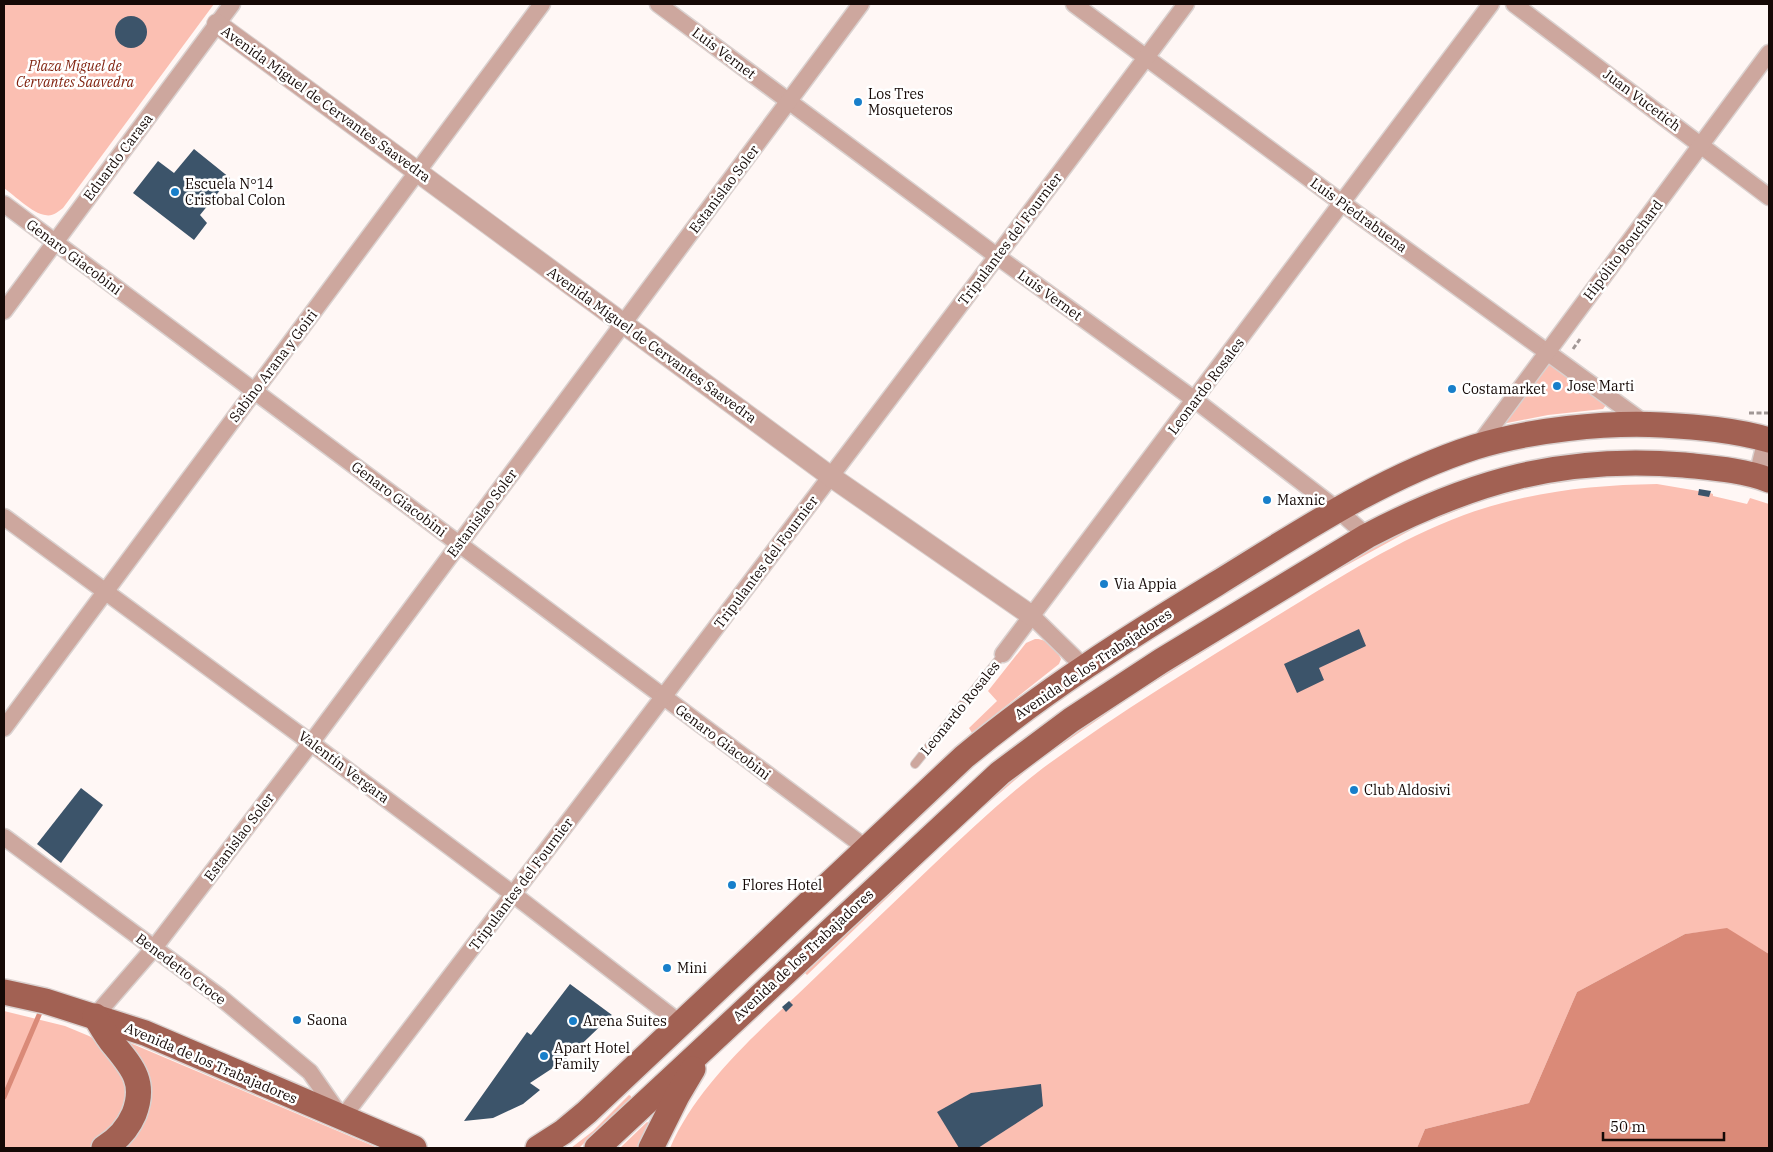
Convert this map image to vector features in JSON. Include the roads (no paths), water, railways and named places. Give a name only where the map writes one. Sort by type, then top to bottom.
[{"type":"main road","name":"Avenida de los Trabajadores","points":[[538,1148],[563,1132],[587,1112],[866,848],[964,757],[1000,727],[1084,667],[1195,596],[1338,510],[1408,474],[1477,447],[1562,430],[1604,425],[1646,424],[1694,428],[1768,439]]},
{"type":"main road","name":"Avenida de los Trabajadores","points":[[597,1148],[1000,773],[1070,720],[1160,661],[1367,536],[1401,518],[1468,490],[1508,478],[1581,465],[1648,463],[1701,467],[1763,478]]},
{"type":"main road","name":"Avenida de los Trabajadores","points":[[4,992],[45,1001],[145,1033],[414,1148]]},
{"type":"main road","points":[[95,1016],[113,1044],[132,1067],[138,1086],[139,1097],[133,1117],[119,1136],[104,1148]]},
{"type":"main road","points":[[651,1148],[677,1096],[707,1045]]},
{"type":"street","name":"Eduardo Carasa","points":[[4,311],[232,4]]},
{"type":"street","name":"Sabino Arana y Goiri","points":[[4,728],[542,4]]},
{"type":"street","name":"Luis Vernet","points":[[658,4],[998,257],[1195,400],[1338,510],[1367,536]]},
{"type":"street","name":"Estanislao Soler","points":[[95,1016],[154,948],[311,742],[861,4]]},
{"type":"street","name":"Luis Piedrabuena","points":[[1074,4],[1342,203],[1646,424]]},
{"type":"street","name":"Tripulantes del Fournier","points":[[342,1118],[664,698],[830,476],[998,257],[1186,4]]},
{"type":"street","name":"Leonardo Rosales","points":[[1003,654],[1491,4]]},
{"type":"street","name":"Juan Vucetich","points":[[1514,4],[1769,197]]},
{"type":"street","name":"Avenida Miguel de Cervantes Saavedra","points":[[217,24],[830,476],[1032,616],[1084,667]]},
{"type":"street","name":"Hipólito Bouchard","points":[[1477,447],[1769,53]]},
{"type":"street","name":"Genaro Giacobini","points":[[4,204],[866,848]]},
{"type":"street","points":[[1763,478],[1768,439]]},
{"type":"street","name":"Valentín Vergara","points":[[4,518],[311,742],[680,1023]]},
{"type":"street","name":"Benedetto Croce","points":[[4,837],[220,997],[310,1072],[342,1118]]},
{"type":"lane","name":"Leonardo Rosales","points":[[915,764],[1003,654]]},
{"type":"waterway","points":[[4,1097],[42,1008]]},
{"type":"place","name":"Los Tres Mosqueteros","points":[[858,102]]},
{"type":"place","name":"Escuela N°14 Cristobal Colon","points":[[175,192]]},
{"type":"place","name":"Jose Marti","points":[[1557,386]]},
{"type":"place","name":"Costamarket","points":[[1452,389]]},
{"type":"place","name":"Maxnic","points":[[1267,500]]},
{"type":"place","name":"Via Appia","points":[[1104,584]]},
{"type":"place","name":"Club Aldosivi","points":[[1354,790]]},
{"type":"place","name":"Flores Hotel","points":[[732,885]]},
{"type":"place","name":"Mini","points":[[667,968]]},
{"type":"place","name":"Saona","points":[[297,1020]]},
{"type":"place","name":"Arena Suites","points":[[573,1021]]},
{"type":"place","name":"Apart Hotel Family","points":[[544,1056]]},
{"type":"park label","name":"Plaza Miguel de Cervantes Saavedra","points":[[75,74]]}]
